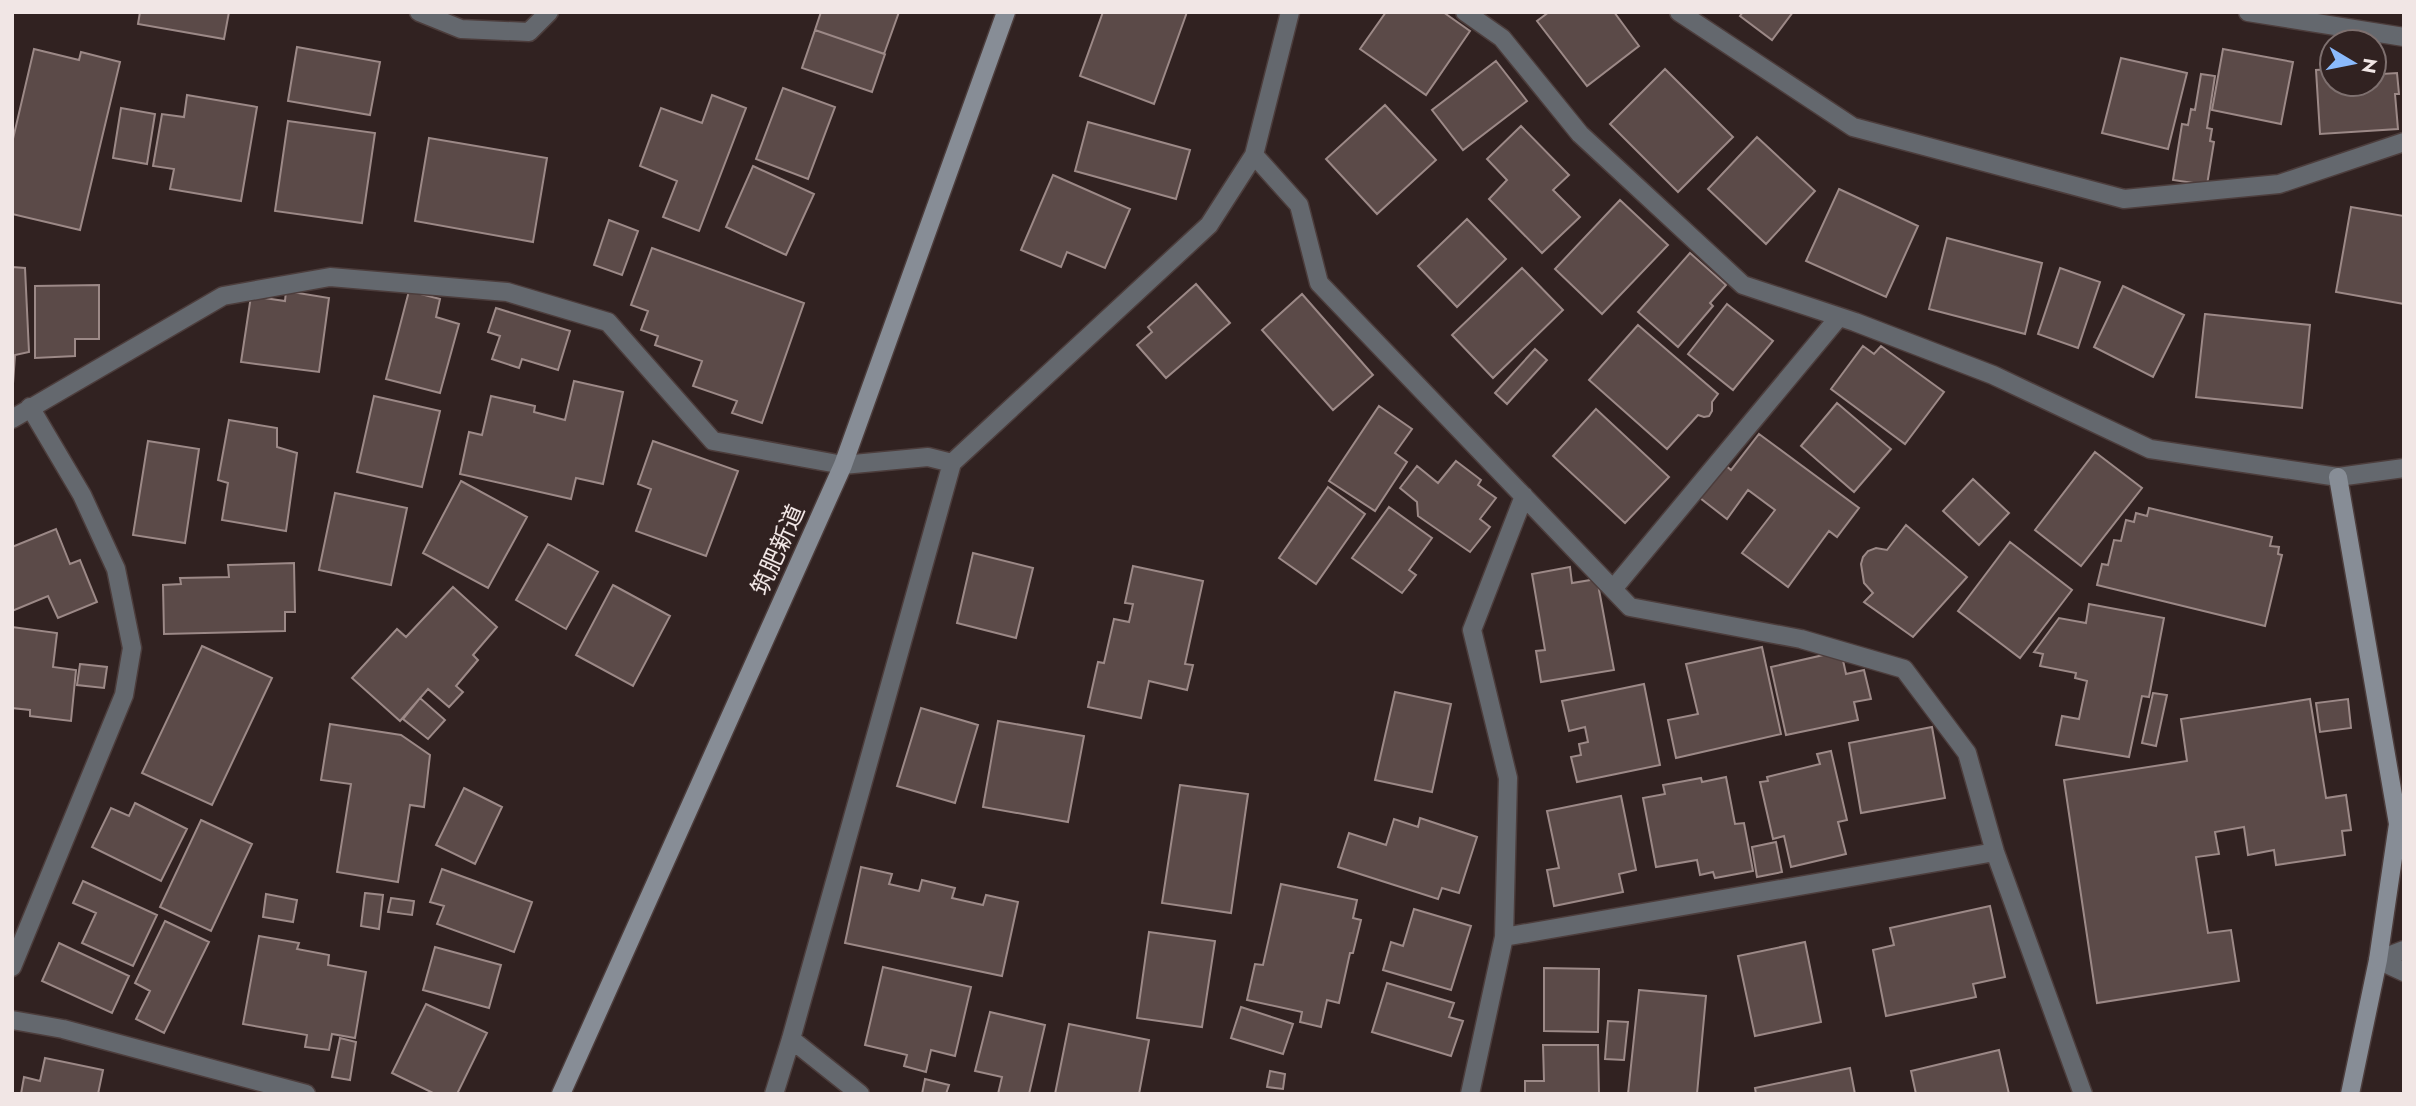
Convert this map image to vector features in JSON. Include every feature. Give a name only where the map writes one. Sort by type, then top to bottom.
[{"type":"street","points":[[419,12],[461,29],[529,32],[549,12]]},
{"type":"street","name":"筑肥新道","points":[[561,1094],[843,465],[1006,12]]},
{"type":"street","points":[[774,1094],[952,463],[1209,225],[1254,155],[1290,12]]},
{"type":"street","points":[[1465,12],[1502,38],[1580,134],[1743,285],[1839,317],[1993,375],[2150,449],[2338,477],[2404,468]]},
{"type":"street","points":[[1679,12],[1853,127],[2124,199],[2279,184],[2404,142]]},
{"type":"street","points":[[2248,12],[2404,37]]},
{"type":"street","points":[[1254,155],[1299,205],[1319,283],[1630,607],[1801,639],[1904,669],[1967,753],[1995,852],[2083,1094]]},
{"type":"street","points":[[12,419],[223,296],[330,277],[507,292],[608,322],[713,441],[843,465],[929,457],[952,463]]},
{"type":"street","points":[[1613,589],[1839,317]]},
{"type":"street","points":[[12,967],[124,695],[132,648],[116,569],[82,495],[30,407]]},
{"type":"street","points":[[2338,477],[2398,824],[2378,960],[2350,1094]]},
{"type":"street","points":[[1470,1094],[1504,937],[1508,778],[1472,630],[1524,496]]},
{"type":"street","points":[[1504,937],[1995,852]]},
{"type":"street","points":[[2378,960],[2404,950]]},
{"type":"street","points":[[2378,960],[2404,972]]},
{"type":"street","points":[[12,1020],[63,1029],[306,1094]]},
{"type":"street","points":[[791,1040],[860,1094]]},
{"type":"building","points":[[140,12],[229,12],[224,39],[138,24]]},
{"type":"building","points":[[821,12],[899,12],[884,54],[815,30]]},
{"type":"building","points":[[1103,12],[1187,12],[1154,104],[1080,76]]},
{"type":"building","points":[[1386,12],[1443,12],[1470,31],[1426,95],[1360,49]]},
{"type":"building","points":[[1549,12],[1614,12],[1639,46],[1587,86],[1537,21]]},
{"type":"building","points":[[1743,12],[1793,12],[1772,40],[1740,16]]},
{"type":"building","points":[[815,30],[885,54],[872,92],[802,68]]},
{"type":"building","points":[[297,47],[380,62],[370,115],[288,101]]},
{"type":"building","points":[[34,49],[79,60],[81,52],[120,62],[80,230],[12,214],[12,143]]},
{"type":"building","points":[[2223,49],[2293,62],[2281,124],[2212,110]]},
{"type":"building","points":[[2121,58],[2187,73],[2168,149],[2102,133]]},
{"type":"building","points":[[1496,61],[1527,101],[1463,150],[1432,110]]},
{"type":"building","points":[[1665,69],[1733,137],[1678,192],[1610,124]]},
{"type":"building","points":[[2316,70],[2318,98],[2388,98],[2388,74],[2397,73],[2399,94],[2395,94],[2398,129],[2320,134]]},
{"type":"building","points":[[2201,74],[2215,76],[2207,128],[2212,129],[2210,141],[2214,142],[2207,185],[2173,180],[2182,124],[2188,125],[2191,109],[2195,110]]},
{"type":"building","points":[[783,88],[835,107],[808,179],[756,159]]},
{"type":"building","points":[[187,95],[257,107],[241,201],[170,189],[174,169],[153,166],[162,114],[184,117]]},
{"type":"building","points":[[712,95],[746,108],[699,231],[663,217],[677,181],[640,166],[661,108],[702,123]]},
{"type":"building","points":[[1385,105],[1436,160],[1377,214],[1326,159]]},
{"type":"building","points":[[121,108],[155,114],[147,164],[113,158]]},
{"type":"building","points":[[288,121],[375,133],[362,223],[275,211]]},
{"type":"building","points":[[1088,122],[1190,150],[1176,199],[1075,171]]},
{"type":"building","points":[[1521,126],[1569,175],[1553,190],[1580,217],[1542,253],[1489,199],[1507,180],[1487,159]]},
{"type":"building","points":[[1757,137],[1815,191],[1766,244],[1708,189]]},
{"type":"building","points":[[429,138],[547,158],[533,242],[415,221]]},
{"type":"building","points":[[753,166],[814,194],[786,255],[726,227]]},
{"type":"building","points":[[1053,175],[1130,209],[1105,268],[1067,252],[1061,267],[1021,250]]},
{"type":"building","points":[[1839,189],[1918,226],[1886,297],[1806,261]]},
{"type":"building","points":[[1620,200],[1668,245],[1602,314],[1555,269]]},
{"type":"building","points":[[2351,207],[2404,216],[2404,304],[2336,292]]},
{"type":"building","points":[[1467,219],[1506,259],[1457,307],[1418,266]]},
{"type":"building","points":[[609,220],[638,231],[622,275],[594,265]]},
{"type":"building","points":[[1947,238],[2042,263],[2025,334],[1929,309]]},
{"type":"building","points":[[652,248],[804,303],[762,423],[732,413],[737,401],[693,386],[702,361],[655,345],[658,336],[641,330],[648,311],[631,305]]},
{"type":"building","points":[[1690,253],[1726,285],[1710,303],[1713,306],[1678,347],[1638,312]]},
{"type":"building","points":[[12,267],[25,268],[29,352],[15,355],[12,398]]},
{"type":"building","points":[[1522,268],[1563,310],[1493,378],[1452,335]]},
{"type":"building","points":[[2060,268],[2100,282],[2078,348],[2038,334]]},
{"type":"building","points":[[1196,284],[1230,323],[1166,378],[1137,345],[1152,332],[1148,327]]},
{"type":"building","points":[[99,285],[99,339],[75,339],[75,356],[35,358],[35,286]]},
{"type":"building","points":[[2123,286],[2184,315],[2153,377],[2094,347]]},
{"type":"building","points":[[286,291],[329,298],[319,372],[241,362],[251,296],[285,301]]},
{"type":"building","points":[[409,291],[440,299],[436,317],[459,324],[440,393],[386,379]]},
{"type":"building","points":[[1302,294],[1373,375],[1333,410],[1262,330]]},
{"type":"building","points":[[1727,304],[1773,341],[1733,390],[1688,354]]},
{"type":"building","points":[[496,308],[570,331],[558,370],[522,359],[519,368],[492,359],[500,336],[488,332]]},
{"type":"building","points":[[2205,314],[2310,325],[2302,408],[2196,397]]},
{"type":"building","points":[[1638,325],[1718,394],[1712,402],[1709,416],[1698,415],[1667,449],[1589,380]]},
{"type":"building","points":[[1863,346],[1874,354],[1881,346],[1944,392],[1905,444],[1831,389]]},
{"type":"building","points":[[1535,349],[1547,360],[1507,404],[1495,393]]},
{"type":"building","points":[[574,381],[623,392],[603,484],[576,478],[571,499],[460,474],[469,432],[482,435],[491,396],[535,406],[534,412],[565,420]]},
{"type":"building","points":[[374,396],[440,411],[422,487],[357,472]]},
{"type":"building","points":[[1837,403],[1891,449],[1854,492],[1801,446]]},
{"type":"building","points":[[1379,406],[1412,429],[1395,453],[1407,462],[1375,511],[1329,481]]},
{"type":"building","points":[[1596,409],[1669,477],[1625,523],[1553,456]]},
{"type":"building","points":[[229,420],[277,428],[277,447],[297,453],[286,531],[222,520],[228,483],[218,480]]},
{"type":"building","points":[[1759,434],[1859,508],[1837,537],[1829,531],[1788,587],[1742,553],[1775,510],[1748,490],[1727,519],[1700,498],[1725,465],[1731,470]]},
{"type":"building","points":[[148,441],[199,449],[185,543],[133,535]]},
{"type":"building","points":[[653,441],[738,471],[706,556],[636,531],[651,489],[638,484]]},
{"type":"building","points":[[2095,452],[2142,488],[2081,566],[2035,530]]},
{"type":"building","points":[[1456,461],[1481,480],[1478,485],[1496,498],[1480,519],[1490,527],[1470,552],[1418,516],[1417,502],[1400,488],[1417,466],[1438,483]]},
{"type":"building","points":[[1973,479],[2009,513],[1979,545],[1943,511]]},
{"type":"building","points":[[461,481],[527,517],[488,588],[423,553]]},
{"type":"building","points":[[1328,487],[1365,514],[1316,584],[1279,558]]},
{"type":"building","points":[[335,493],[407,508],[391,585],[319,570]]},
{"type":"building","points":[[1389,507],[1432,538],[1409,570],[1416,575],[1402,593],[1352,558]]},
{"type":"building","points":[[2149,508],[2272,537],[2270,546],[2279,547],[2278,554],[2282,555],[2265,626],[2097,585],[2102,564],[2108,565],[2114,540],[2121,541],[2126,520],[2134,522],[2136,513],[2147,516]]},
{"type":"building","points":[[1906,525],[1967,577],[1913,637],[1864,602],[1873,593],[1864,583],[1861,564],[1868,551],[1876,548],[1887,550]]},
{"type":"building","points":[[56,529],[70,564],[80,560],[97,602],[58,618],[48,596],[12,611],[12,547]]},
{"type":"building","points":[[2010,542],[2072,590],[2020,658],[1958,611]]},
{"type":"building","points":[[548,544],[598,572],[566,629],[516,600]]},
{"type":"building","points":[[973,553],[1033,568],[1016,638],[957,623]]},
{"type":"building","points":[[294,563],[295,612],[285,612],[285,631],[164,634],[163,585],[181,584],[180,578],[229,577],[228,565]]},
{"type":"building","points":[[1133,566],[1203,581],[1185,664],[1193,665],[1187,690],[1149,681],[1141,718],[1088,707],[1098,662],[1104,663],[1114,619],[1129,622],[1133,604],[1125,603]]},
{"type":"building","points":[[1570,567],[1572,583],[1597,579],[1614,670],[1541,682],[1536,651],[1545,650],[1532,574]]},
{"type":"building","points":[[613,585],[670,616],[633,686],[576,655]]},
{"type":"building","points":[[453,587],[497,627],[473,655],[478,660],[456,686],[463,692],[449,707],[428,689],[400,721],[352,678],[397,629],[406,637]]},
{"type":"building","points":[[2089,604],[2164,618],[2149,697],[2142,696],[2129,757],[2056,745],[2062,716],[2079,719],[2087,681],[2075,678],[2076,673],[2040,666],[2043,654],[2034,652],[2059,618],[2086,623]]},
{"type":"building","points":[[12,627],[57,633],[53,667],[76,670],[71,721],[30,716],[30,710],[12,708]]},
{"type":"building","points":[[202,646],[272,678],[212,805],[142,773]]},
{"type":"building","points":[[1762,647],[1781,734],[1676,758],[1668,720],[1698,714],[1686,664]]},
{"type":"building","points":[[1841,651],[1846,674],[1864,670],[1871,699],[1854,702],[1858,720],[1786,735],[1771,667]]},
{"type":"building","points":[[80,664],[107,667],[104,688],[77,685]]},
{"type":"building","points":[[1644,684],[1660,765],[1577,782],[1571,757],[1581,755],[1579,744],[1588,742],[1585,727],[1569,731],[1562,701]]},
{"type":"building","points":[[1395,692],[1451,704],[1432,792],[1375,780]]},
{"type":"building","points":[[2153,693],[2167,695],[2156,746],[2142,743]]},
{"type":"building","points":[[420,698],[445,720],[428,739],[403,719]]},
{"type":"building","points":[[2310,699],[2326,798],[2346,795],[2351,830],[2342,831],[2345,855],[2276,865],[2274,850],[2248,855],[2244,827],[2215,832],[2219,854],[2196,857],[2208,933],[2231,930],[2239,981],[2097,1003],[2064,780],[2187,761],[2181,719]]},
{"type":"building","points":[[2348,699],[2351,728],[2320,732],[2316,703]]},
{"type":"building","points":[[921,708],[978,725],[955,803],[897,786]]},
{"type":"building","points":[[998,721],[1084,736],[1068,822],[983,807]]},
{"type":"building","points":[[330,724],[401,735],[430,755],[424,807],[410,805],[398,882],[337,872],[351,784],[321,780]]},
{"type":"building","points":[[1932,727],[1945,798],[1861,813],[1849,743]]},
{"type":"building","points":[[1831,751],[1847,820],[1838,822],[1846,854],[1791,867],[1784,836],[1773,839],[1760,782],[1768,781],[1767,777],[1820,764],[1817,754]]},
{"type":"building","points":[[1726,777],[1735,824],[1744,823],[1753,871],[1715,878],[1713,872],[1700,875],[1697,860],[1656,867],[1643,798],[1665,794],[1663,785],[1701,778],[1702,782]]},
{"type":"building","points":[[1180,785],[1248,794],[1231,913],[1162,903]]},
{"type":"building","points":[[464,788],[502,807],[475,864],[436,845]]},
{"type":"building","points":[[1621,796],[1636,870],[1619,874],[1623,892],[1554,906],[1547,870],[1559,868],[1547,811]]},
{"type":"building","points":[[135,803],[187,829],[161,881],[92,847],[111,808],[129,816]]},
{"type":"building","points":[[1420,818],[1477,837],[1459,893],[1442,888],[1438,899],[1338,867],[1349,833],[1386,845],[1394,819],[1418,827]]},
{"type":"building","points":[[201,820],[252,844],[211,931],[160,907]]},
{"type":"building","points":[[1776,842],[1782,872],[1757,877],[1752,847]]},
{"type":"building","points":[[861,867],[892,874],[889,884],[919,891],[922,880],[955,888],[952,898],[983,905],[986,895],[1018,902],[1002,976],[845,943]]},
{"type":"building","points":[[442,869],[532,902],[514,952],[437,924],[444,906],[430,902]]},
{"type":"building","points":[[83,881],[157,915],[133,966],[82,943],[96,913],[73,903]]},
{"type":"building","points":[[1281,884],[1357,900],[1353,918],[1361,920],[1353,953],[1350,953],[1339,1003],[1327,1000],[1321,1027],[1300,1022],[1302,1012],[1247,1000],[1255,964],[1263,965]]},
{"type":"building","points":[[365,893],[383,895],[379,929],[361,926]]},
{"type":"building","points":[[266,894],[297,900],[293,922],[263,917]]},
{"type":"building","points":[[391,898],[414,901],[412,915],[388,912]]},
{"type":"building","points":[[1990,906],[2005,977],[1973,984],[1976,997],[1886,1016],[1873,950],[1894,945],[1890,928]]},
{"type":"building","points":[[1414,909],[1471,926],[1451,990],[1383,970],[1391,942],[1403,946]]},
{"type":"building","points":[[165,921],[209,942],[164,1033],[136,1019],[150,991],[135,983]]},
{"type":"building","points":[[1149,932],[1215,941],[1202,1027],[1137,1018]]},
{"type":"building","points":[[259,936],[299,943],[297,949],[329,955],[328,965],[366,972],[355,1038],[332,1034],[329,1050],[305,1047],[307,1035],[243,1024]]},
{"type":"building","points":[[1805,942],[1821,1022],[1755,1036],[1738,956]]},
{"type":"building","points":[[59,943],[129,976],[112,1013],[42,981]]},
{"type":"building","points":[[435,947],[501,965],[489,1008],[423,990]]},
{"type":"building","points":[[883,967],[971,987],[955,1056],[931,1050],[926,1072],[904,1066],[907,1055],[865,1045]]},
{"type":"building","points":[[1544,968],[1599,969],[1598,1032],[1544,1031]]},
{"type":"building","points":[[1387,983],[1454,1003],[1449,1017],[1463,1021],[1451,1056],[1372,1032]]},
{"type":"building","points":[[1639,990],[1706,996],[1697,1094],[1628,1094]]},
{"type":"building","points":[[426,1004],[487,1033],[457,1094],[435,1094],[392,1073]]},
{"type":"building","points":[[1241,1007],[1293,1024],[1283,1054],[1231,1038]]},
{"type":"building","points":[[990,1012],[1045,1025],[1029,1094],[998,1094],[1002,1077],[975,1071]]},
{"type":"building","points":[[1608,1021],[1628,1022],[1624,1060],[1605,1059]]},
{"type":"building","points":[[1069,1024],[1149,1040],[1139,1094],[1055,1094]]},
{"type":"building","points":[[340,1038],[356,1042],[350,1080],[332,1077]]},
{"type":"building","points":[[1543,1045],[1598,1045],[1599,1094],[1525,1094],[1525,1081],[1544,1081]]},
{"type":"building","points":[[1999,1050],[2009,1094],[1916,1094],[1911,1071]]},
{"type":"building","points":[[45,1058],[103,1070],[98,1094],[21,1094],[24,1077],[40,1081]]},
{"type":"building","points":[[1850,1068],[1855,1094],[1756,1094],[1755,1088]]},
{"type":"building","points":[[1270,1071],[1285,1074],[1283,1089],[1267,1087]]},
{"type":"building","points":[[925,1079],[949,1085],[946,1094],[922,1094]]}]
